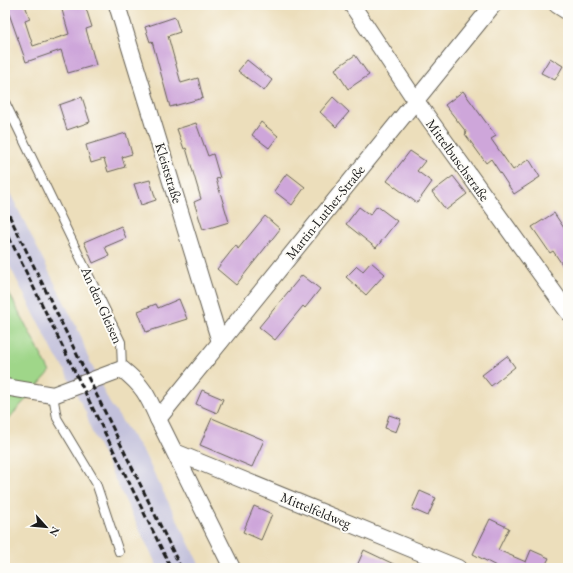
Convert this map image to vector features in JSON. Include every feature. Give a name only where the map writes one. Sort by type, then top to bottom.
[{"type":"street","name":"Kleiststraße","points":[[117,5],[220,342]]},
{"type":"street","name":"Mittelbuschstraße","points":[[352,5],[416,101],[568,312]]},
{"type":"street","name":"Martin-Luther-Straße","points":[[158,419],[493,5]]},
{"type":"street","points":[[557,5],[568,12]]},
{"type":"street","points":[[5,387],[53,395],[122,369],[136,380],[148,396],[232,568]]},
{"type":"street","name":"Mittelfeldweg","points":[[175,452],[458,568]]},
{"type":"lane","name":"An den Gleisen","points":[[5,102],[121,342],[122,369]]},
{"type":"lane","points":[[53,395],[58,418],[96,483],[119,552]]},
{"type":"shaded area","points":[[5,183],[81,336],[87,355],[109,402],[144,453],[201,568],[158,568],[91,430],[86,413],[5,257]]},
{"type":"green space","points":[[5,285],[50,372],[5,423]]},
{"type":"building","points":[[6,5],[25,5],[30,19],[25,21],[33,46],[69,34],[62,10],[77,5],[85,5],[92,27],[86,29],[96,65],[68,73],[61,50],[26,62]]},
{"type":"building","points":[[175,17],[180,32],[168,36],[181,83],[198,78],[203,98],[170,107],[152,41],[150,42],[145,27]]},
{"type":"building","points":[[355,55],[369,75],[348,89],[335,69]]},
{"type":"building","points":[[550,58],[563,66],[555,80],[541,73]]},
{"type":"building","points":[[247,60],[272,80],[264,91],[238,71]]},
{"type":"building","points":[[463,91],[496,136],[491,139],[513,170],[529,159],[540,177],[514,194],[491,159],[486,163],[465,134],[467,133],[445,105]]},
{"type":"building","points":[[82,97],[90,122],[67,130],[59,105]]},
{"type":"building","points":[[333,97],[349,112],[336,127],[320,112]]},
{"type":"building","points":[[261,122],[278,136],[269,148],[252,135]]},
{"type":"building","points":[[196,123],[208,156],[213,154],[220,178],[216,179],[229,222],[203,230],[194,202],[201,199],[186,148],[184,149],[177,129]]},
{"type":"building","points":[[126,133],[132,154],[122,157],[125,167],[108,172],[104,159],[91,163],[86,145]]},
{"type":"building","points":[[410,151],[425,161],[417,171],[432,182],[417,203],[387,181]]},
{"type":"building","points":[[287,173],[305,187],[292,205],[274,191]]},
{"type":"building","points":[[453,176],[467,194],[446,210],[432,192]]},
{"type":"building","points":[[150,180],[156,200],[141,205],[134,184]]},
{"type":"building","points":[[377,206],[397,221],[376,248],[346,224],[359,207],[370,215]]},
{"type":"building","points":[[554,213],[568,234],[568,273],[553,251],[550,253],[532,227]]},
{"type":"building","points":[[265,216],[280,229],[236,285],[217,269],[236,245],[238,249]]},
{"type":"building","points":[[121,226],[126,238],[105,247],[109,256],[93,263],[84,242]]},
{"type":"building","points":[[371,262],[385,274],[366,295],[346,277],[357,266],[363,271]]},
{"type":"building","points":[[302,275],[320,289],[305,308],[303,306],[275,340],[259,327]]},
{"type":"building","points":[[179,299],[187,319],[146,332],[138,311],[156,304],[158,308]]},
{"type":"building","points":[[507,356],[515,367],[491,386],[482,375]]},
{"type":"building","points":[[202,390],[223,399],[217,413],[196,404]]},
{"type":"building","points":[[389,415],[401,419],[396,432],[385,428]]},
{"type":"building","points":[[212,418],[264,440],[252,467],[200,445]]},
{"type":"building","points":[[420,491],[436,498],[428,516],[412,509]]},
{"type":"building","points":[[254,506],[272,514],[261,540],[243,532]]},
{"type":"building","points":[[490,519],[509,528],[498,550],[526,562],[531,550],[549,558],[544,568],[500,568],[473,554]]},
{"type":"building","points":[[364,550],[402,568],[356,568]]},
{"type":"railway","points":[[5,207],[181,568]]},
{"type":"railway","points":[[5,229],[171,568]]}]
